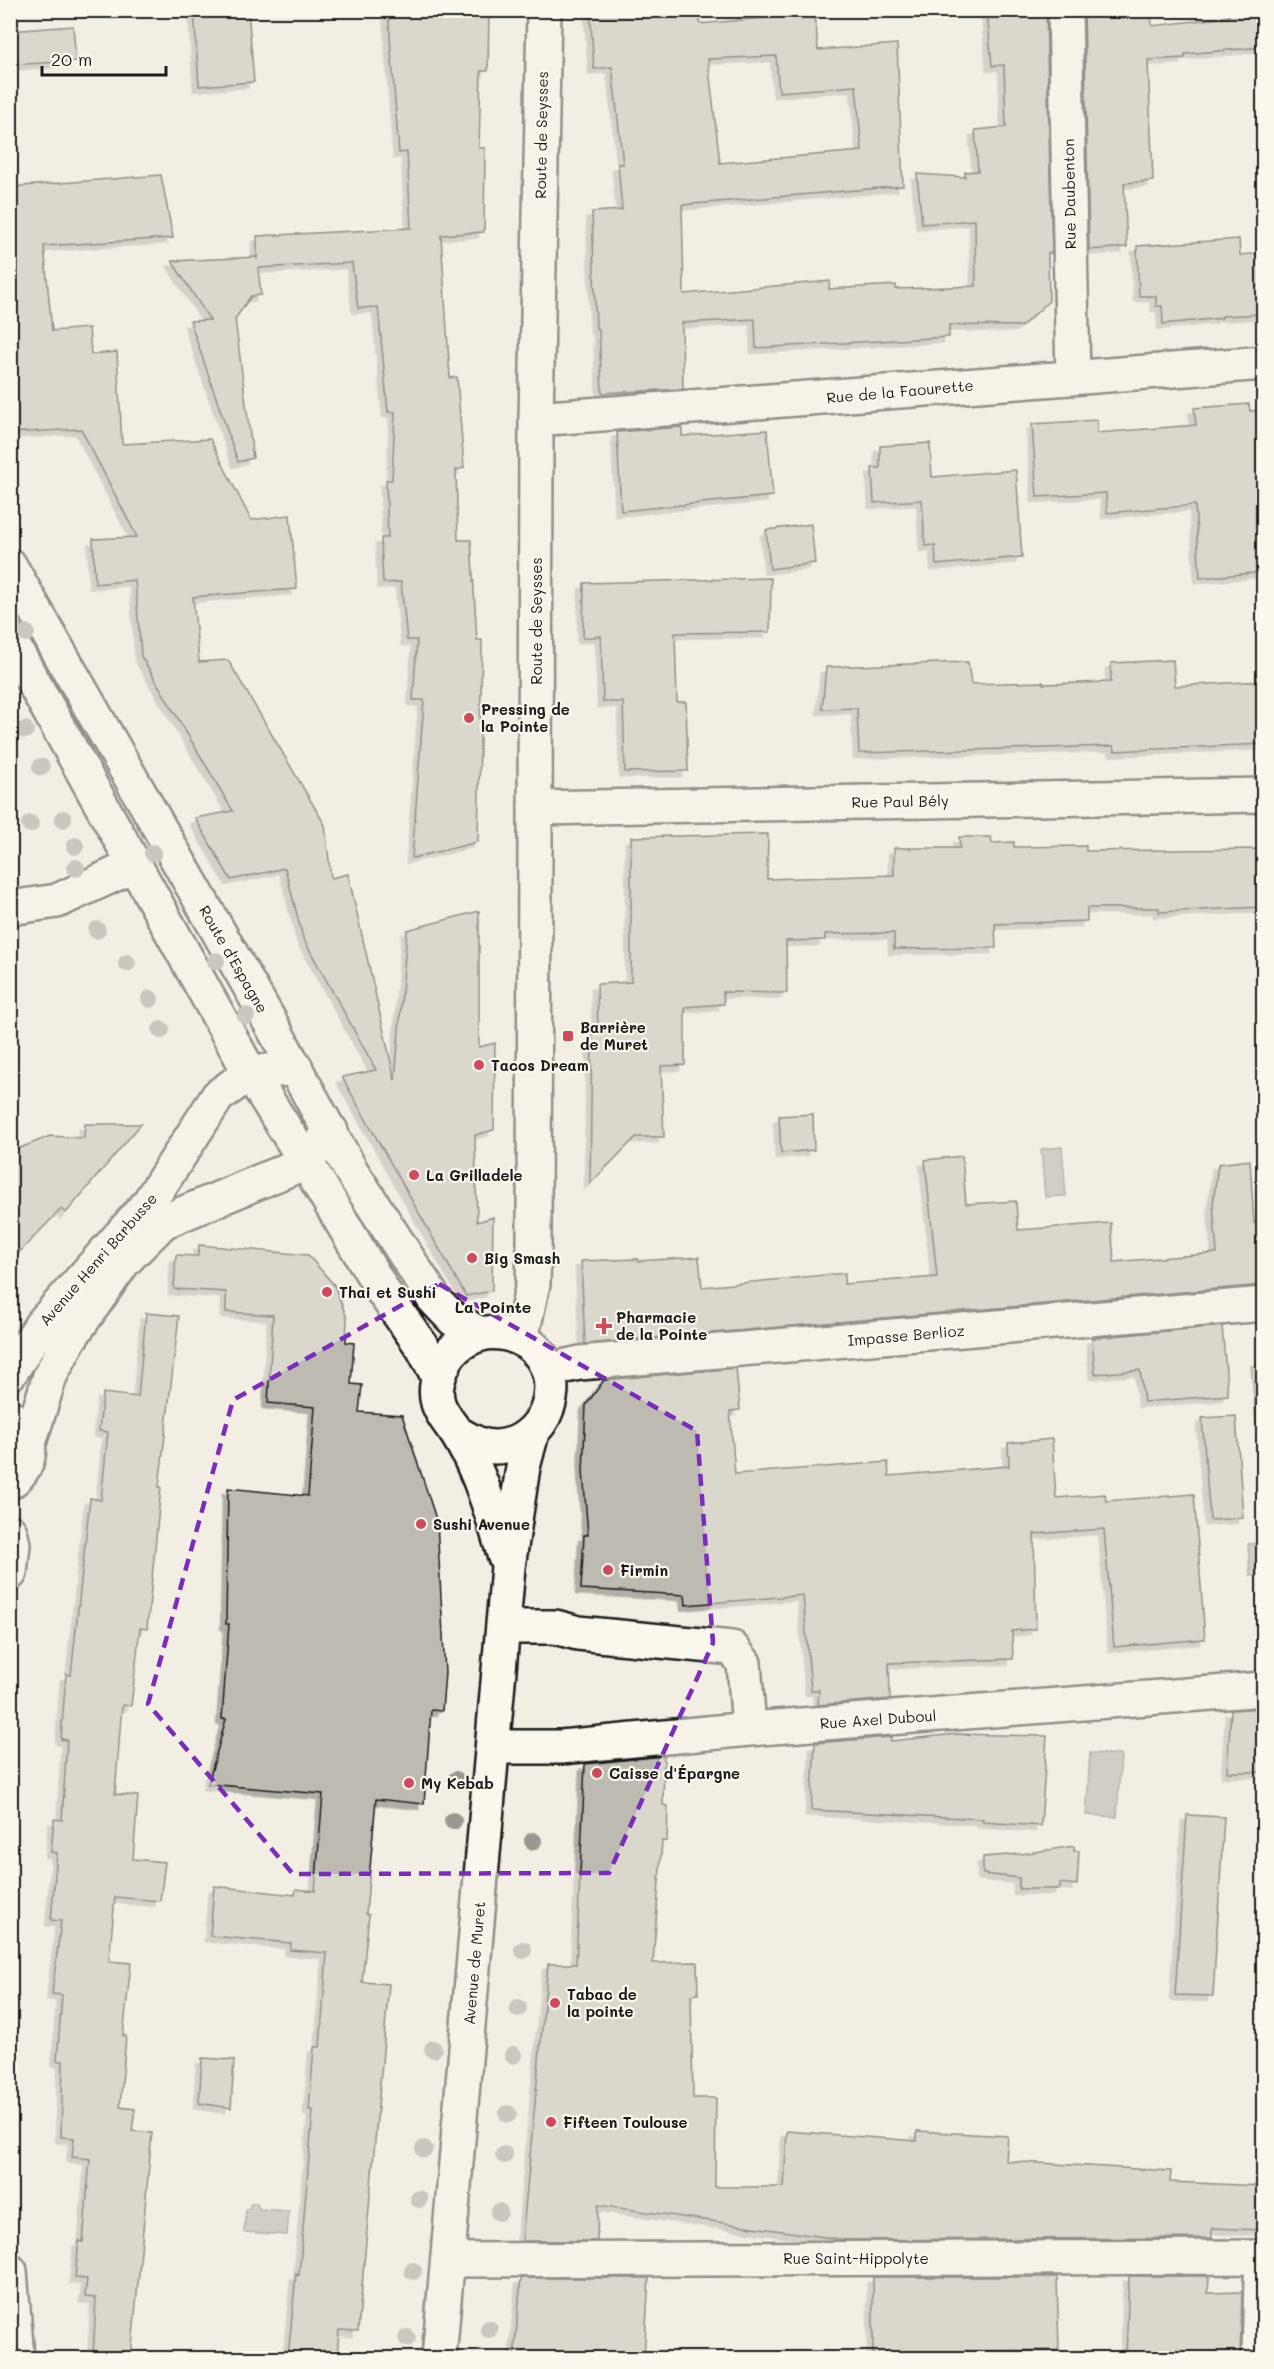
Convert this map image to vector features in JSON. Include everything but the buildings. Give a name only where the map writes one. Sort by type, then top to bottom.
[{"type":"street","name":"Route de Seysses","points":[[521,1338],[533,1284],[534,1247],[536,419],[543,10]]},
{"type":"street","name":"Rue Daubenton","points":[[1065,10],[1073,377]]},
{"type":"street","name":"Rue de la Faourette","points":[[536,419],[1263,363]]},
{"type":"street","name":"Route d'Espagne","points":[[10,566],[296,1068],[350,1169],[435,1299],[453,1319],[480,1334]]},
{"type":"street","points":[[10,640],[250,1073],[384,1293],[423,1348],[438,1376]]},
{"type":"street","name":"Rue Paul Bély","points":[[536,808],[1263,795]]},
{"type":"street","points":[[10,908],[57,901],[135,865]]},
{"type":"street","name":"Avenue Henri Barbusse","points":[[10,1373],[41,1325],[148,1204],[218,1096],[250,1073],[296,1068]]},
{"type":"street","name":"Avenue Henri Barbusse","points":[[10,1482],[26,1465],[29,1443],[50,1376],[70,1338],[93,1303],[132,1253],[163,1222],[306,1162],[331,1131]]},
{"type":"street","name":"Impasse Berlioz","points":[[548,1370],[580,1363],[1263,1304]]},
{"type":"street","points":[[494,1332],[521,1338],[533,1347],[548,1370],[552,1387],[550,1404],[543,1420],[532,1433],[514,1443],[495,1447],[475,1444],[457,1433],[448,1424],[438,1401],[438,1376],[447,1357],[461,1342],[480,1334],[494,1332]]},
{"type":"street","points":[[10,1417],[25,1432],[29,1443]]},
{"type":"street","name":"Avenue de Muret","points":[[457,1433],[476,1471],[490,1507],[508,1567]]},
{"type":"street","name":"Avenue de Muret","points":[[439,2358],[508,1567],[522,1467],[532,1433]]},
{"type":"street","points":[[10,1533],[13,1544],[10,1574]]},
{"type":"street","points":[[504,1627],[555,1627],[578,1633],[732,1648],[744,1663],[749,1729]]},
{"type":"street","name":"Rue Axel Duboul","points":[[493,1747],[561,1747],[749,1729],[1263,1689]]},
{"type":"street","name":"Rue Saint-Hippolyte","points":[[448,2260],[1262,2267]]},
{"type":"street","points":[[1259,2358],[1262,2267]]},
{"type":"street","points":[[10,2271],[17,2358]]},
{"type":"highlighted area","points":[[439,1284],[697,1431],[713,1643],[609,1873],[293,1874],[148,1704],[233,1400]]},
{"type":"shaded area","points":[[1062,1147],[1066,1196],[1045,1197],[1041,1149]]},
{"type":"shaded area","points":[[1263,1365],[1263,1422],[1256,1423],[1251,1366]]},
{"type":"shaded area","points":[[1263,1543],[1263,1575],[1250,1576],[1248,1544]]},
{"type":"shaded area","points":[[1090,1753],[1121,1755],[1117,1817],[1086,1815]]},
{"type":"shaded area","points":[[251,2203],[257,2203],[259,2209],[289,2211],[287,2235],[244,2232],[246,2209],[249,2209]]},
{"type":"place","name":"Pressing de la Pointe","points":[[469,718]]},
{"type":"place","name":"Barrière de Muret","points":[[568,1036]]},
{"type":"place","name":"Tacos Dream","points":[[479,1065]]},
{"type":"place","name":"La Grilladele","points":[[414,1175]]},
{"type":"place","name":"Big Smash","points":[[472,1258]]},
{"type":"place","name":"Thai et Sushi","points":[[327,1292]]},
{"type":"place","name":"Pharmacie de la Pointe","points":[[604,1326]]},
{"type":"place","name":"Sushi Avenue","points":[[421,1524]]},
{"type":"place","name":"Firmin","points":[[608,1570]]},
{"type":"place","name":"Caisse d'Épargne","points":[[597,1773]]},
{"type":"place","name":"My Kebab","points":[[409,1783]]},
{"type":"place","name":"Tabac de la pointe","points":[[555,2003]]},
{"type":"place","name":"Fifteen Toulouse","points":[[551,2122]]},
{"type":"district","name":"La Pointe","points":[[493,1306]]}]
